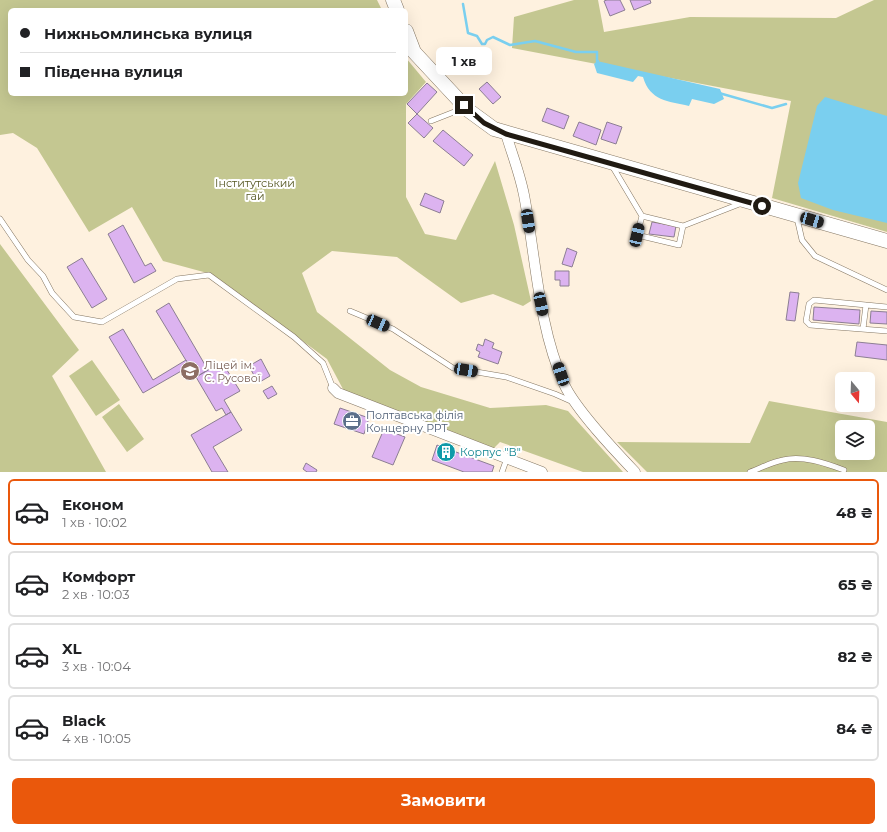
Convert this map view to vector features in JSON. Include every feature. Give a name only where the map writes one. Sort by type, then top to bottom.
[{"type":"main road","points":[[408,37],[414,52],[464,105],[484,123],[506,134],[887,241]]},
{"type":"street","points":[[506,134],[524,193],[541,304],[549,340],[565,385],[578,404],[635,472]]},
{"type":"street","points":[[333,388],[338,393],[542,472]]},
{"type":"lane","points":[[431,121],[454,112],[464,105]]},
{"type":"lane","points":[[610,163],[642,216],[683,226],[747,201]]},
{"type":"lane","points":[[797,215],[802,240],[815,256],[887,290]]},
{"type":"lane","points":[[642,216],[637,235],[679,245],[683,226]]},
{"type":"lane","points":[[0,219],[28,260],[43,276],[52,293],[62,306],[74,317],[102,322],[177,279],[209,276],[294,337],[323,363],[333,388]]},
{"type":"lane","points":[[887,307],[814,300],[809,304],[806,321],[810,325],[887,331]]},
{"type":"lane","points":[[863,329],[866,305]]},
{"type":"lane","points":[[350,310],[392,329],[453,368],[506,377],[555,394],[578,404]]},
{"type":"lane","points":[[502,472],[507,458]]},
{"type":"lane","points":[[750,472],[783,459],[799,458],[823,462],[844,470]]},
{"type":"green space","name":"Інститутський гай","points":[[0,0],[377,0],[381,8],[8,8],[8,96],[408,96],[408,60],[426,82],[406,104],[406,197],[425,234],[456,240],[495,161],[514,225],[531,301],[523,306],[493,294],[461,303],[397,257],[332,251],[302,273],[317,312],[390,370],[421,387],[490,408],[546,405],[568,411],[623,472],[583,472],[500,442],[493,449],[344,391],[327,359],[223,282],[211,274],[163,261],[132,207],[89,232],[37,148],[13,133],[0,135]]},
{"type":"green space","points":[[574,0],[598,0],[604,32],[690,17],[836,18],[874,0],[887,0],[887,232],[772,198],[791,101],[512,48],[514,17]]},
{"type":"green space","points":[[0,244],[79,350],[52,376],[106,472],[0,472]]},
{"type":"green space","points":[[92,360],[120,400],[96,416],[69,376]]},
{"type":"green space","points":[[769,401],[887,422],[887,472],[647,472],[617,442],[750,443]]},
{"type":"green space","points":[[119,404],[144,439],[127,452],[102,417]]},
{"type":"water","points":[[597,61],[720,89],[724,99],[714,104],[692,99],[689,106],[667,101],[661,99],[650,91],[643,77],[638,76],[633,82],[597,73],[594,64]]},
{"type":"water","points":[[825,97],[887,116],[887,223],[833,210],[801,198],[798,183],[817,106]]},
{"type":"building","points":[[620,0],[625,10],[610,16],[604,1]]},
{"type":"building","points":[[630,0],[650,0],[651,3],[634,10]]},
{"type":"building","points":[[487,82],[501,97],[493,104],[479,89]]},
{"type":"building","points":[[427,83],[437,92],[417,114],[407,104]]},
{"type":"building","points":[[547,108],[569,116],[564,129],[542,121]]},
{"type":"building","points":[[417,114],[433,128],[424,138],[408,123]]},
{"type":"building","points":[[579,122],[601,130],[596,145],[573,136]]},
{"type":"building","points":[[607,122],[622,127],[616,144],[601,139]]},
{"type":"building","points":[[443,130],[473,155],[464,166],[433,141]]},
{"type":"building","points":[[425,193],[444,201],[440,213],[420,205]]},
{"type":"building","points":[[652,222],[676,226],[674,237],[649,234]]},
{"type":"building","points":[[123,225],[145,266],[151,263],[156,271],[134,283],[108,234]]},
{"type":"building","points":[[567,248],[577,252],[572,267],[562,264]]},
{"type":"building","points":[[82,258],[107,299],[92,308],[67,267]]},
{"type":"building","points":[[555,271],[569,271],[569,286],[560,286],[560,280],[555,280]]},
{"type":"building","points":[[790,292],[799,293],[795,321],[786,320]]},
{"type":"building","points":[[169,303],[208,370],[196,377],[156,311]]},
{"type":"building","points":[[814,307],[860,310],[859,324],[813,320]]},
{"type":"building","points":[[871,311],[887,312],[887,324],[870,323]]},
{"type":"building","points":[[123,329],[153,380],[186,360],[190,366],[143,393],[109,337]]},
{"type":"building","points":[[485,339],[494,343],[492,348],[502,352],[498,364],[478,357],[480,352],[476,350],[478,344],[483,346]]},
{"type":"building","points":[[857,342],[887,345],[887,360],[855,356]]},
{"type":"building","points":[[261,359],[270,376],[258,383],[249,366]]},
{"type":"building","points":[[222,362],[240,391],[224,400],[231,412],[226,415],[222,408],[216,411],[196,377]]},
{"type":"building","points":[[272,386],[277,394],[268,399],[263,391]]},
{"type":"building","name":"Полтавська філія Концерну РРТ","points":[[340,408],[369,418],[364,434],[334,424]]},
{"type":"building","points":[[231,412],[242,430],[213,447],[228,472],[212,472],[191,435]]},
{"type":"building","points":[[384,429],[405,437],[393,465],[372,457]]},
{"type":"building","name":"Корпус \"В\"","points":[[437,445],[494,466],[492,472],[464,472],[432,460]]},
{"type":"building","points":[[306,463],[317,470],[316,472],[307,472],[303,469]]},
{"type":"waterway","points":[[463,4],[468,33],[477,36],[482,44],[485,44],[487,40],[493,37],[510,45],[535,41],[576,52],[597,52],[598,61]]},
{"type":"waterway","points":[[719,93],[772,108],[786,104]]},
{"type":"place","name":"Ліцей ім. С. Русової","points":[[190,371]]},
{"type":"place","name":"Полтавська філія Концерну РРТ","points":[[352,421]]},
{"type":"place","name":"Корпус \"В\"","points":[[446,452]]},
{"type":"route","points":[[464,105],[484,123],[506,134],[762,206]]}]
